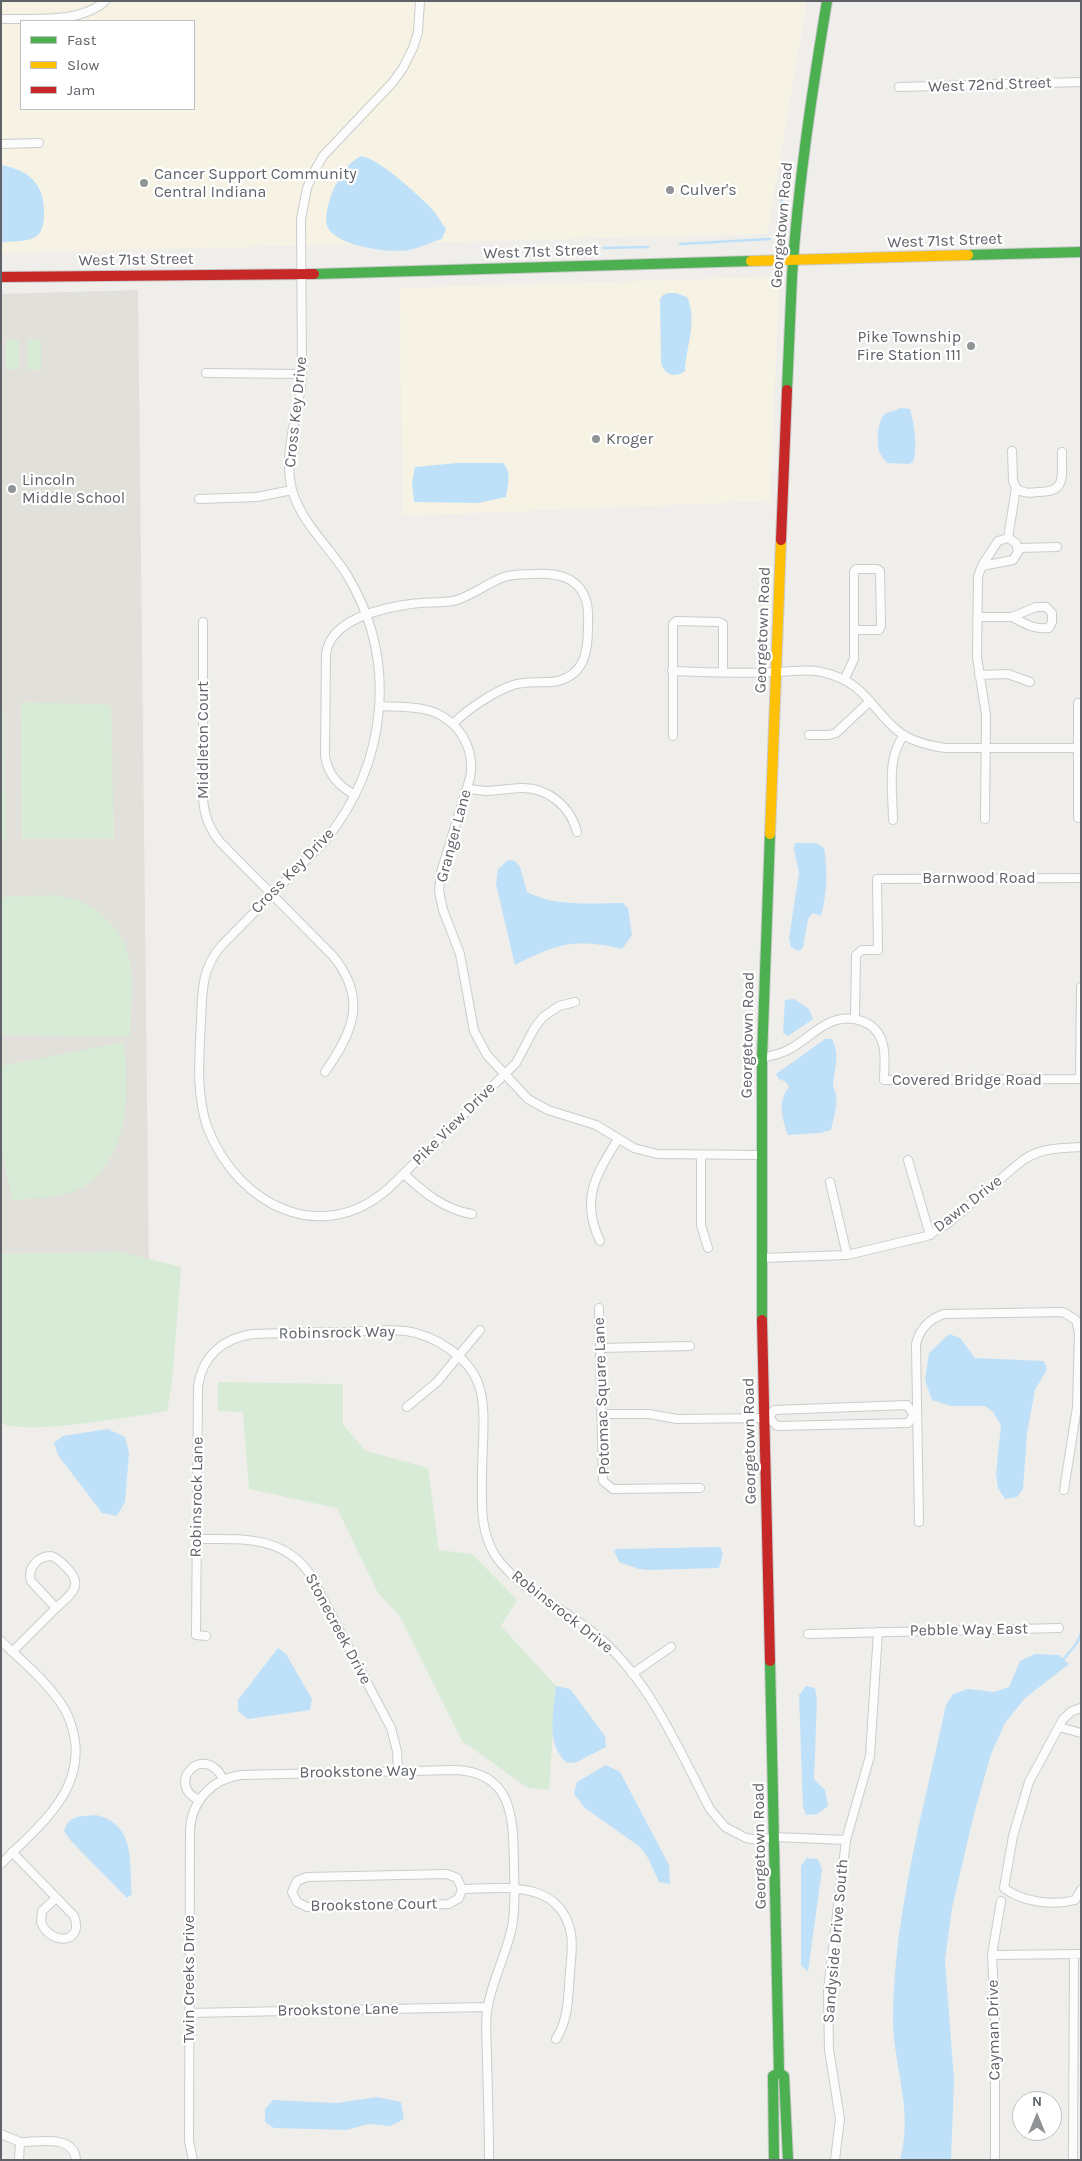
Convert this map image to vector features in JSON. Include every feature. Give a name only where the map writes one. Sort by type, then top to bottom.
[{"type":"main road","name":"Georgetown Road","points":[[779,2073],[767,1418],[761,1258],[762,1058],[776,672],[796,219],[806,136],[827,1]]},
{"type":"main road","name":"West 71st Street","points":[[1,277],[302,274],[1081,252]]},
{"type":"main road","name":"Georgetown Road","points":[[774,2160],[773,2076],[779,2073]]},
{"type":"main road","name":"Georgetown Road","points":[[779,2073],[784,2076],[788,2160]]},
{"type":"street","points":[[1,19],[77,16],[92,11],[105,1]]},
{"type":"street","name":"Cross Key Drive","points":[[286,1210],[254,1192],[240,1180],[226,1162],[208,1129],[200,1084],[202,996],[207,968],[219,948],[325,841],[346,812],[374,748],[381,706],[379,661],[366,616],[354,587],[338,561],[308,524],[292,490],[289,448],[300,397],[302,374],[302,211],[310,181],[323,156],[400,73],[412,51],[418,32],[420,1]]},
{"type":"street","name":"West 72nd Street","points":[[899,87],[1081,82]]},
{"type":"street","points":[[1,144],[39,143]]},
{"type":"street","points":[[206,373],[302,374]]},
{"type":"street","points":[[1008,538],[1016,488],[1013,481],[1012,451]]},
{"type":"street","points":[[1016,488],[1027,493],[1051,492],[1056,489],[1061,480],[1062,452]]},
{"type":"street","points":[[199,499],[257,497],[292,490]]},
{"type":"street","points":[[982,566],[1013,560],[1018,554],[1015,541],[1008,538],[998,541],[982,566],[978,579],[979,675],[985,708],[985,819]]},
{"type":"street","points":[[1018,548],[1057,547]]},
{"type":"street","points":[[844,680],[854,659],[854,630],[855,570],[856,568],[879,569],[880,628],[879,630],[854,630]]},
{"type":"street","points":[[355,795],[336,782],[326,760],[326,654],[328,642],[337,630],[366,616],[399,605],[458,599],[499,579],[513,575],[553,573],[570,580],[581,590],[587,604],[586,656],[580,666],[569,677],[554,682],[530,682],[513,685],[470,709],[453,724]]},
{"type":"street","points":[[977,617],[1012,617],[1036,607],[1046,607],[1052,613],[1052,622],[1049,628],[1040,629],[1012,617]]},
{"type":"street","points":[[673,736],[672,626],[676,621],[719,622],[723,624],[723,672]]},
{"type":"street","name":"Middleton Court","points":[[203,622],[204,811],[218,840],[333,956],[349,982],[353,1008],[350,1031],[342,1048],[325,1072]]},
{"type":"street","points":[[672,671],[776,672],[808,669],[824,672],[844,680],[870,701],[904,735],[919,743],[934,746],[1079,748]]},
{"type":"street","points":[[979,675],[1008,674],[1030,682]]},
{"type":"street","points":[[809,735],[836,733],[870,701]]},
{"type":"street","points":[[1078,703],[1078,818]]},
{"type":"street","name":"Granger Lane","points":[[381,706],[426,710],[437,713],[453,724],[465,739],[469,750],[471,770],[441,872],[440,898],[460,954],[475,1034],[487,1055],[505,1073]]},
{"type":"street","points":[[893,820],[893,758],[896,746],[904,735]]},
{"type":"street","points":[[467,788],[495,792],[526,788],[544,792],[566,809],[577,832]]},
{"type":"street","name":"Barnwood Road","points":[[855,1018],[856,955],[862,950],[878,950],[877,879],[1081,878]]},
{"type":"street","points":[[1080,1079],[1081,987]]},
{"type":"street","points":[[505,1073],[521,1056],[533,1030],[543,1017],[559,1006],[575,1002]]},
{"type":"street","points":[[762,1058],[789,1050],[832,1021],[842,1018],[855,1018]]},
{"type":"street","name":"Covered Bridge Road","points":[[855,1018],[869,1024],[879,1035],[884,1049],[884,1080],[1080,1079]]},
{"type":"street","name":"Pike View Drive","points":[[286,1210],[313,1217],[328,1216],[354,1211],[375,1201],[505,1073],[528,1099],[548,1110],[596,1125],[634,1148],[657,1154],[761,1155]]},
{"type":"street","points":[[600,1241],[591,1212],[592,1190],[596,1176],[618,1139]]},
{"type":"street","name":"Dawn Drive","points":[[761,1258],[847,1255],[930,1235],[947,1224],[1023,1160],[1035,1153],[1055,1148],[1081,1147]]},
{"type":"street","points":[[701,1155],[701,1225],[708,1248]]},
{"type":"street","points":[[908,1160],[930,1235]]},
{"type":"street","points":[[404,1174],[432,1198],[449,1207],[472,1214]]},
{"type":"street","points":[[830,1182],[847,1255]]},
{"type":"street","name":"Potomac Square Lane","points":[[599,1308],[602,1476],[606,1484],[613,1489],[700,1488]]},
{"type":"street","points":[[919,1522],[916,1344],[922,1329],[930,1320],[948,1313],[1059,1311],[1071,1315],[1076,1320],[1079,1329],[1077,1407],[1064,1480],[1064,1490]]},
{"type":"street","name":"Robinsrock Way","points":[[213,1352],[233,1338],[253,1334],[390,1330],[423,1336],[439,1343],[458,1357]]},
{"type":"street","points":[[407,1406],[437,1382],[480,1330]]},
{"type":"street","points":[[600,1348],[690,1346]]},
{"type":"street","name":"Robinsrock Lane","points":[[206,1636],[196,1635],[198,1387],[203,1368],[213,1352]]},
{"type":"street","name":"Robinsrock Drive","points":[[458,1357],[474,1374],[482,1395],[482,1514],[486,1533],[493,1551],[504,1567],[515,1578],[600,1638],[616,1653],[661,1714],[717,1819],[728,1830],[746,1838],[758,1840],[774,1837],[846,1840]]},
{"type":"street","points":[[767,1418],[774,1410],[907,1405],[916,1415]]},
{"type":"street","points":[[601,1414],[650,1414],[676,1419],[767,1418],[777,1426],[908,1423],[916,1415]]},
{"type":"street","name":"Stonecreek Drive","points":[[197,1539],[247,1539],[266,1542],[288,1551],[302,1564],[311,1576],[390,1728],[397,1750],[398,1771]]},
{"type":"street","points":[[12,1652],[56,1608],[73,1591],[76,1580],[73,1574],[56,1558],[46,1556],[33,1565],[30,1578],[56,1608]]},
{"type":"street","name":"Pebble Way East","points":[[808,1634],[1059,1628]]},
{"type":"street","name":"Sandyside Drive South","points":[[835,2160],[840,2119],[829,2050],[828,1989],[846,1840],[870,1756],[878,1632]]},
{"type":"street","points":[[1,1641],[60,1702],[72,1726],[76,1748],[74,1771],[64,1796],[53,1811],[1,1864]]},
{"type":"street","points":[[632,1674],[671,1647]]},
{"type":"street","points":[[1081,1708],[1072,1711],[1059,1727],[1029,1782],[1013,1836],[1004,1888],[1014,1896],[1060,1904],[1075,1900],[1081,1890]]},
{"type":"street","points":[[1059,1727],[1081,1733]]},
{"type":"street","points":[[199,1800],[191,1795],[186,1786],[186,1776],[189,1770],[197,1765],[208,1764],[216,1768],[223,1779]]},
{"type":"street","name":"Brookstone Way","points":[[210,1788],[223,1779],[241,1774],[467,1771],[482,1776],[492,1783],[502,1794],[512,1815],[514,1888]]},
{"type":"street","name":"Twin Creeks Drive","points":[[193,2160],[189,2141],[190,1827],[192,1815],[199,1800],[210,1788]]},
{"type":"street","points":[[12,1852],[74,1916],[77,1922],[75,1932],[68,1939],[57,1939],[42,1926],[40,1919],[42,1911],[56,1898]]},
{"type":"street","name":"Brookstone Court","points":[[437,1874],[451,1874],[459,1880],[462,1889],[459,1898],[449,1904],[307,1907],[297,1902],[292,1892],[297,1881],[303,1878],[437,1874]]},
{"type":"street","points":[[489,2160],[488,2007],[492,1988],[512,1926],[514,1888]]},
{"type":"street","points":[[462,1889],[514,1888],[530,1890],[547,1898],[563,1914],[570,1929],[572,1944],[567,2012],[565,2023],[556,2039]]},
{"type":"street","name":"Cayman Drive","points":[[996,2160],[995,2018],[992,1955],[1001,1901]]},
{"type":"street","points":[[992,1955],[1078,1954],[1073,2160]]},
{"type":"street","name":"Brookstone Lane","points":[[189,2013],[488,2007]]},
{"type":"street","points":[[1,2134],[20,2142],[64,2142],[73,2149],[76,2160]]},
{"type":"street","points":[[19,2160],[20,2142]]},
{"type":"shaded area","points":[[1,1],[807,1],[767,234],[1,253]]},
{"type":"shaded area","points":[[770,277],[779,283],[770,501],[402,516],[400,288]]},
{"type":"shaded area","points":[[138,290],[149,1277],[1,1283],[1,294]]},
{"type":"green space","points":[[6,340],[19,340],[19,370],[5,369]]},
{"type":"green space","points":[[28,340],[41,340],[41,370],[27,369]]},
{"type":"green space","points":[[21,702],[111,705],[114,839],[22,839]]},
{"type":"green space","points":[[1,708],[3,708],[6,839],[1,839]]},
{"type":"green space","points":[[57,895],[86,904],[107,919],[118,933],[126,948],[132,981],[130,1037],[1,1035],[1,897]]},
{"type":"green space","points":[[124,1042],[126,1101],[124,1120],[112,1156],[101,1171],[86,1185],[70,1193],[50,1197],[12,1200],[1,1146],[1,1066]]},
{"type":"green space","points":[[121,1252],[181,1267],[172,1383],[167,1411],[56,1426],[14,1426],[1,1423],[1,1254]]},
{"type":"green space","points":[[218,1382],[343,1384],[343,1425],[366,1451],[428,1468],[439,1550],[472,1554],[517,1600],[501,1626],[556,1686],[549,1790],[528,1788],[462,1741],[400,1616],[378,1593],[337,1508],[249,1489],[243,1412],[218,1411]]},
{"type":"water","points":[[361,156],[387,169],[430,207],[446,229],[442,239],[417,248],[400,251],[352,244],[332,233],[327,226],[326,217],[332,192],[345,170]]},
{"type":"water","points":[[1,165],[19,170],[33,179],[38,185],[43,201],[44,220],[39,234],[31,239],[1,242]]},
{"type":"water","points":[[668,293],[676,293],[687,297],[691,315],[685,371],[677,375],[670,374],[664,370],[661,362],[660,299]]},
{"type":"water","points":[[900,408],[910,409],[914,428],[914,456],[913,462],[909,464],[887,463],[879,449],[878,433],[882,417]]},
{"type":"water","points":[[457,463],[503,463],[508,470],[506,497],[478,503],[414,502],[412,483],[415,467]]},
{"type":"water","points":[[795,843],[816,843],[824,848],[826,866],[826,891],[821,916],[813,913],[808,919],[803,948],[798,951],[791,947],[789,938],[799,873],[794,849]]},
{"type":"water","points":[[508,860],[515,861],[520,867],[527,892],[538,897],[574,903],[623,903],[628,908],[632,935],[622,949],[591,944],[566,945],[542,952],[515,965],[496,884],[498,869]]},
{"type":"water","points":[[794,999],[809,1009],[813,1019],[788,1036],[783,1033],[785,1000]]},
{"type":"water","points":[[825,1039],[832,1039],[836,1050],[833,1084],[836,1104],[831,1130],[820,1133],[788,1135],[784,1123],[782,1104],[785,1092],[789,1087],[776,1074]]},
{"type":"water","points":[[949,1334],[960,1338],[975,1358],[1044,1361],[1047,1369],[1035,1390],[1027,1433],[1023,1489],[1017,1497],[1005,1499],[998,1488],[996,1474],[1001,1425],[993,1412],[985,1406],[951,1406],[932,1400],[925,1380],[929,1353]]},
{"type":"water","points":[[108,1429],[125,1437],[129,1453],[125,1502],[117,1516],[102,1513],[58,1455],[54,1443],[63,1436]]},
{"type":"water","points":[[720,1547],[723,1554],[719,1568],[639,1569],[619,1562],[614,1551],[616,1549]]},
{"type":"water","points":[[278,1648],[286,1654],[312,1699],[310,1710],[248,1719],[238,1711],[238,1700]]},
{"type":"water","points":[[1035,1654],[1059,1655],[1069,1664],[1025,1698],[1005,1723],[991,1754],[974,1814],[952,1908],[945,1960],[954,2081],[951,2160],[900,2160],[905,2123],[894,2036],[895,1978],[904,1900],[946,1705],[953,1694],[968,1689],[994,1692],[1009,1687],[1020,1661]]},
{"type":"water","points":[[556,1686],[570,1689],[605,1736],[606,1747],[577,1762],[567,1763],[560,1755],[553,1737],[552,1727]]},
{"type":"water","points":[[806,1686],[815,1688],[817,1700],[814,1779],[825,1790],[828,1806],[817,1814],[806,1815],[803,1807],[799,1695]]},
{"type":"water","points":[[606,1765],[620,1772],[669,1865],[670,1884],[659,1882],[648,1858],[640,1847],[585,1808],[574,1794],[577,1782]]},
{"type":"water","points":[[96,1815],[109,1820],[118,1827],[128,1846],[132,1894],[127,1898],[71,1841],[64,1831],[69,1822],[76,1817]]},
{"type":"water","points":[[807,1858],[818,1859],[822,1869],[808,1972],[801,1965],[801,1866]]},
{"type":"water","points":[[377,2097],[401,2102],[404,2119],[390,2126],[368,2124],[347,2130],[274,2128],[265,2122],[265,2109],[273,2100],[337,2103]]},
{"type":"waterway","points":[[778,228],[786,169]]},
{"type":"waterway","points":[[680,244],[770,239]]},
{"type":"waterway","points":[[603,248],[648,247]]},
{"type":"waterway","points":[[1062,1661],[1077,1643],[1081,1633]]},
{"type":"traffic: fast","points":[[787,390],[792,276],[798,207],[827,1]]},
{"type":"traffic: fast","points":[[968,255],[1081,252]]},
{"type":"traffic: fast","points":[[314,274],[751,261]]},
{"type":"traffic: fast","points":[[762,1320],[762,1058],[770,834]]},
{"type":"traffic: fast","points":[[770,1661],[779,2073],[784,2076],[788,2160]]},
{"type":"traffic: fast","points":[[774,2160],[773,2076],[779,2073]]},
{"type":"traffic: slow","points":[[751,261],[968,255]]},
{"type":"traffic: slow","points":[[770,834],[781,540]]},
{"type":"traffic: jam","points":[[1,277],[314,274]]},
{"type":"traffic: jam","points":[[781,540],[787,390]]},
{"type":"traffic: jam","points":[[762,1320],[770,1661]]},
{"type":"place","name":"Cancer Support Community Central Indiana","points":[[144,183]]},
{"type":"place","name":"Culver's","points":[[670,190]]},
{"type":"place","name":"Pike Township Fire Station 111","points":[[971,346]]},
{"type":"place","name":"Kroger","points":[[596,439]]},
{"type":"place","name":"Lincoln Middle School","points":[[12,489]]}]
